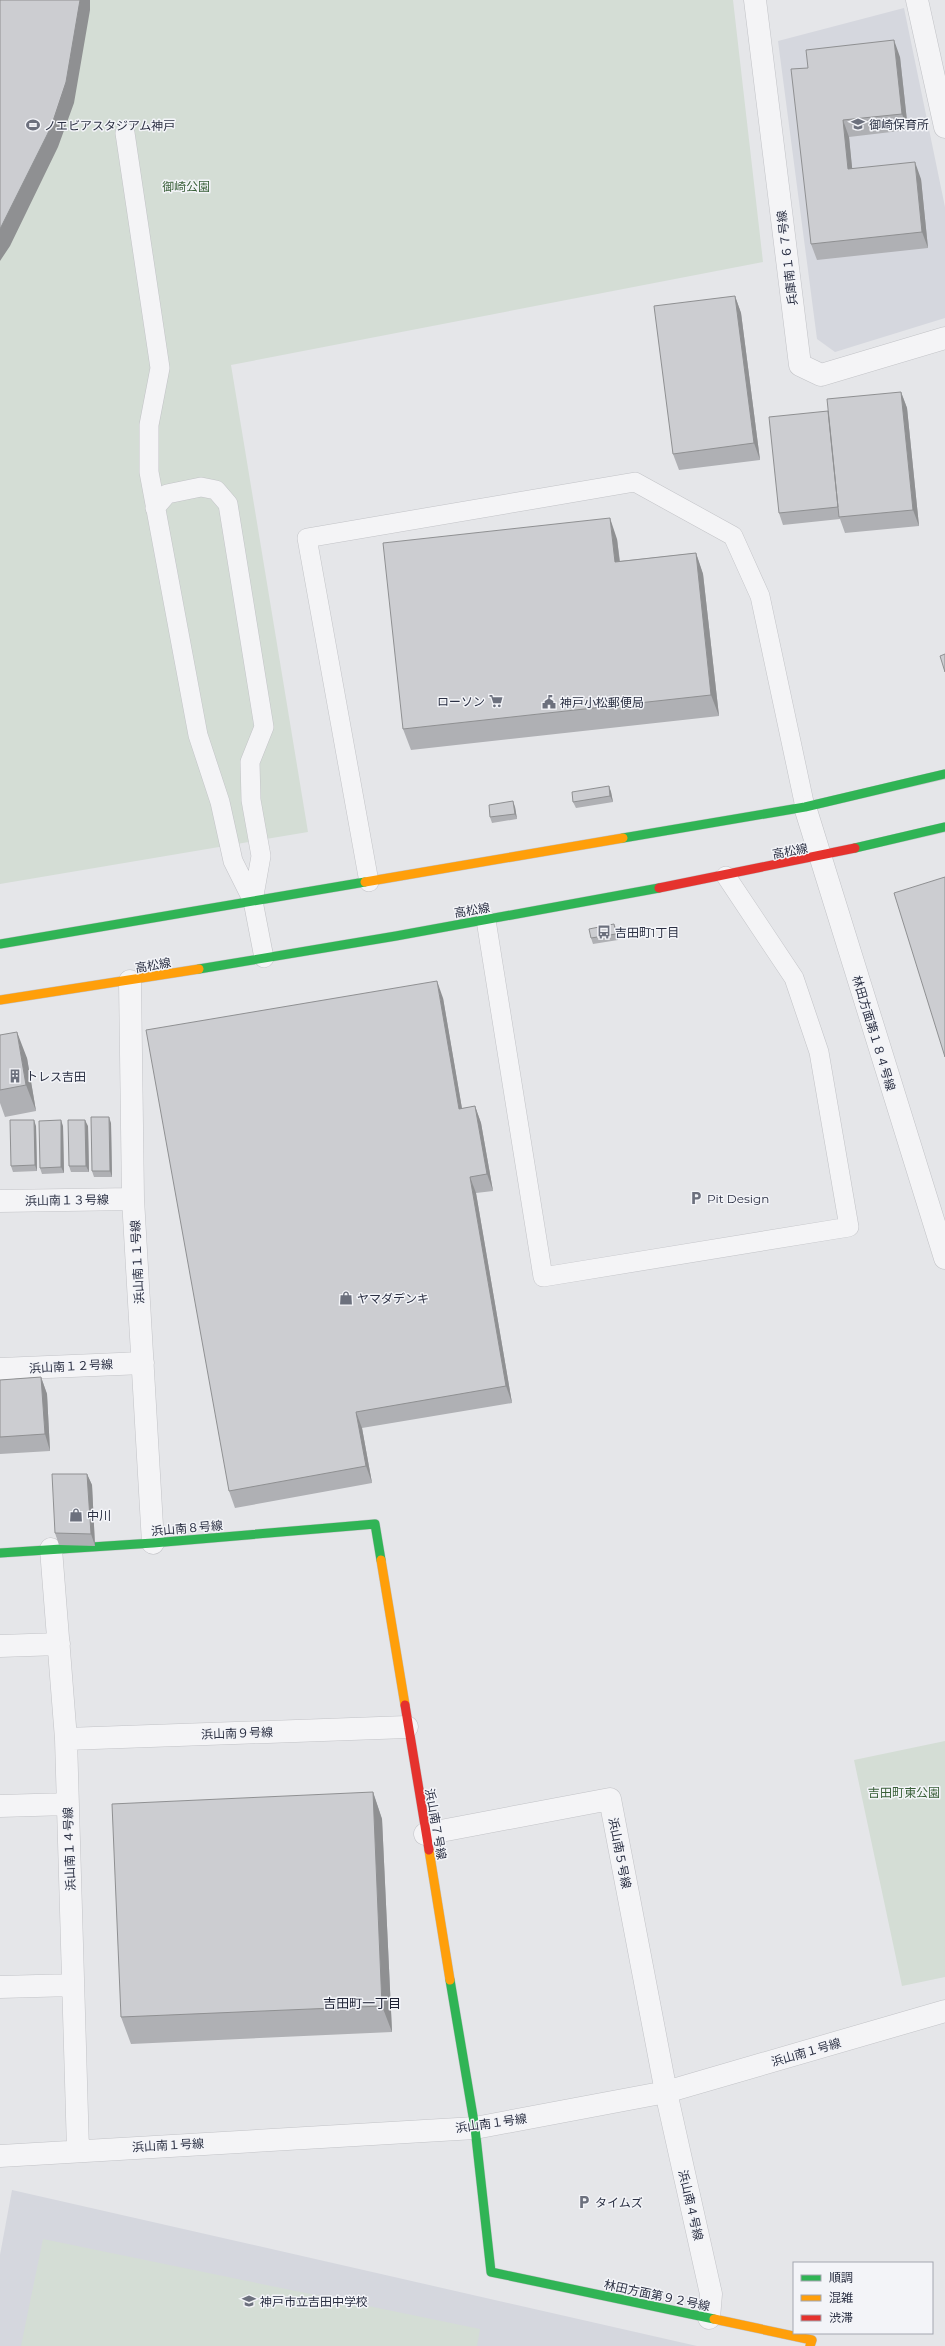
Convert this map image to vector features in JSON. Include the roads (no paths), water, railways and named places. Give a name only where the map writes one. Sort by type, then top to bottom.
[{"type":"main road","points":[[0,944],[805,807],[945,774]]},
{"type":"main road","name":"高松線","points":[[0,1000],[130,981],[486,920],[820,858],[945,827]]},
{"type":"main road","name":"浜山南８号線","points":[[0,1552],[153,1543],[375,1524]]},
{"type":"main road","name":"浜山南７号線","points":[[375,1524],[407,1726],[475,2128],[491,2272]]},
{"type":"main road","name":"林田方面第９２号線","points":[[491,2272],[812,2340],[810,2346]]},
{"type":"street","name":"兵庫南１６７号線","points":[[755,0],[800,365],[821,375],[945,338]]},
{"type":"street","points":[[917,0],[945,127]]},
{"type":"street","name":"林田方面第１８４号線","points":[[805,807],[945,1258]]},
{"type":"street","name":"浜山南１１号線","points":[[130,981],[133,1199],[153,1543]]},
{"type":"street","name":"浜山南１３号線","points":[[0,1201],[133,1199]]},
{"type":"street","name":"浜山南１２号線","points":[[0,1369],[143,1363]]},
{"type":"street","name":"浜山南１４号線","points":[[52,1550],[66,1739],[78,2150]]},
{"type":"street","points":[[0,1646],[58,1644]]},
{"type":"street","name":"浜山南９号線","points":[[66,1739],[407,1726]]},
{"type":"street","name":"浜山南５号線","points":[[425,1834],[610,1799],[666,2092]]},
{"type":"street","points":[[0,1806],[68,1804]]},
{"type":"street","points":[[0,1987],[73,1985]]},
{"type":"street","name":"浜山南１号線","points":[[0,2156],[78,2150],[475,2128],[666,2092],[945,2011]]},
{"type":"street","name":"浜山南４号線","points":[[666,2092],[711,2294],[709,2318]]},
{"type":"lane","points":[[125,132],[160,368],[149,425],[149,472],[155,508],[198,735],[220,802],[233,861],[253,901],[264,958]]},
{"type":"lane","points":[[369,882],[306,538],[635,482],[733,536],[760,596],[805,807]]},
{"type":"lane","points":[[155,508],[167,494],[201,487],[216,490],[228,504],[264,727],[250,762],[251,800],[261,856],[253,901]]},
{"type":"lane","points":[[486,920],[543,1277],[849,1227],[819,1052],[794,978],[726,876]]},
{"type":"place","name":"御崎保育所","points":[[858,124]]},
{"type":"place","name":"ノエビアスタジアム神戸","points":[[33,125]]},
{"type":"place","name":"ローソン","points":[[496,701]]},
{"type":"place","name":"神戸小松郵便局","points":[[549,702]]},
{"type":"place","name":"吉田町1丁目","points":[[604,932]]},
{"type":"place","name":"トレス吉田","points":[[15,1076]]},
{"type":"place","name":"Pit Design","points":[[696,1198]]},
{"type":"place","name":"ヤマダデンキ","points":[[346,1298]]},
{"type":"place","name":"中川","points":[[76,1515]]},
{"type":"place","name":"タイムズ","points":[[584,2202]]},
{"type":"place","name":"神戸市立吉田中学校","points":[[249,2301]]},
{"type":"district","name":"吉田町一丁目","points":[[362,2003]]},
{"type":"park label","name":"御崎公園","points":[[186,186]]},
{"type":"park label","name":"吉田町東公園","points":[[904,1792]]}]
